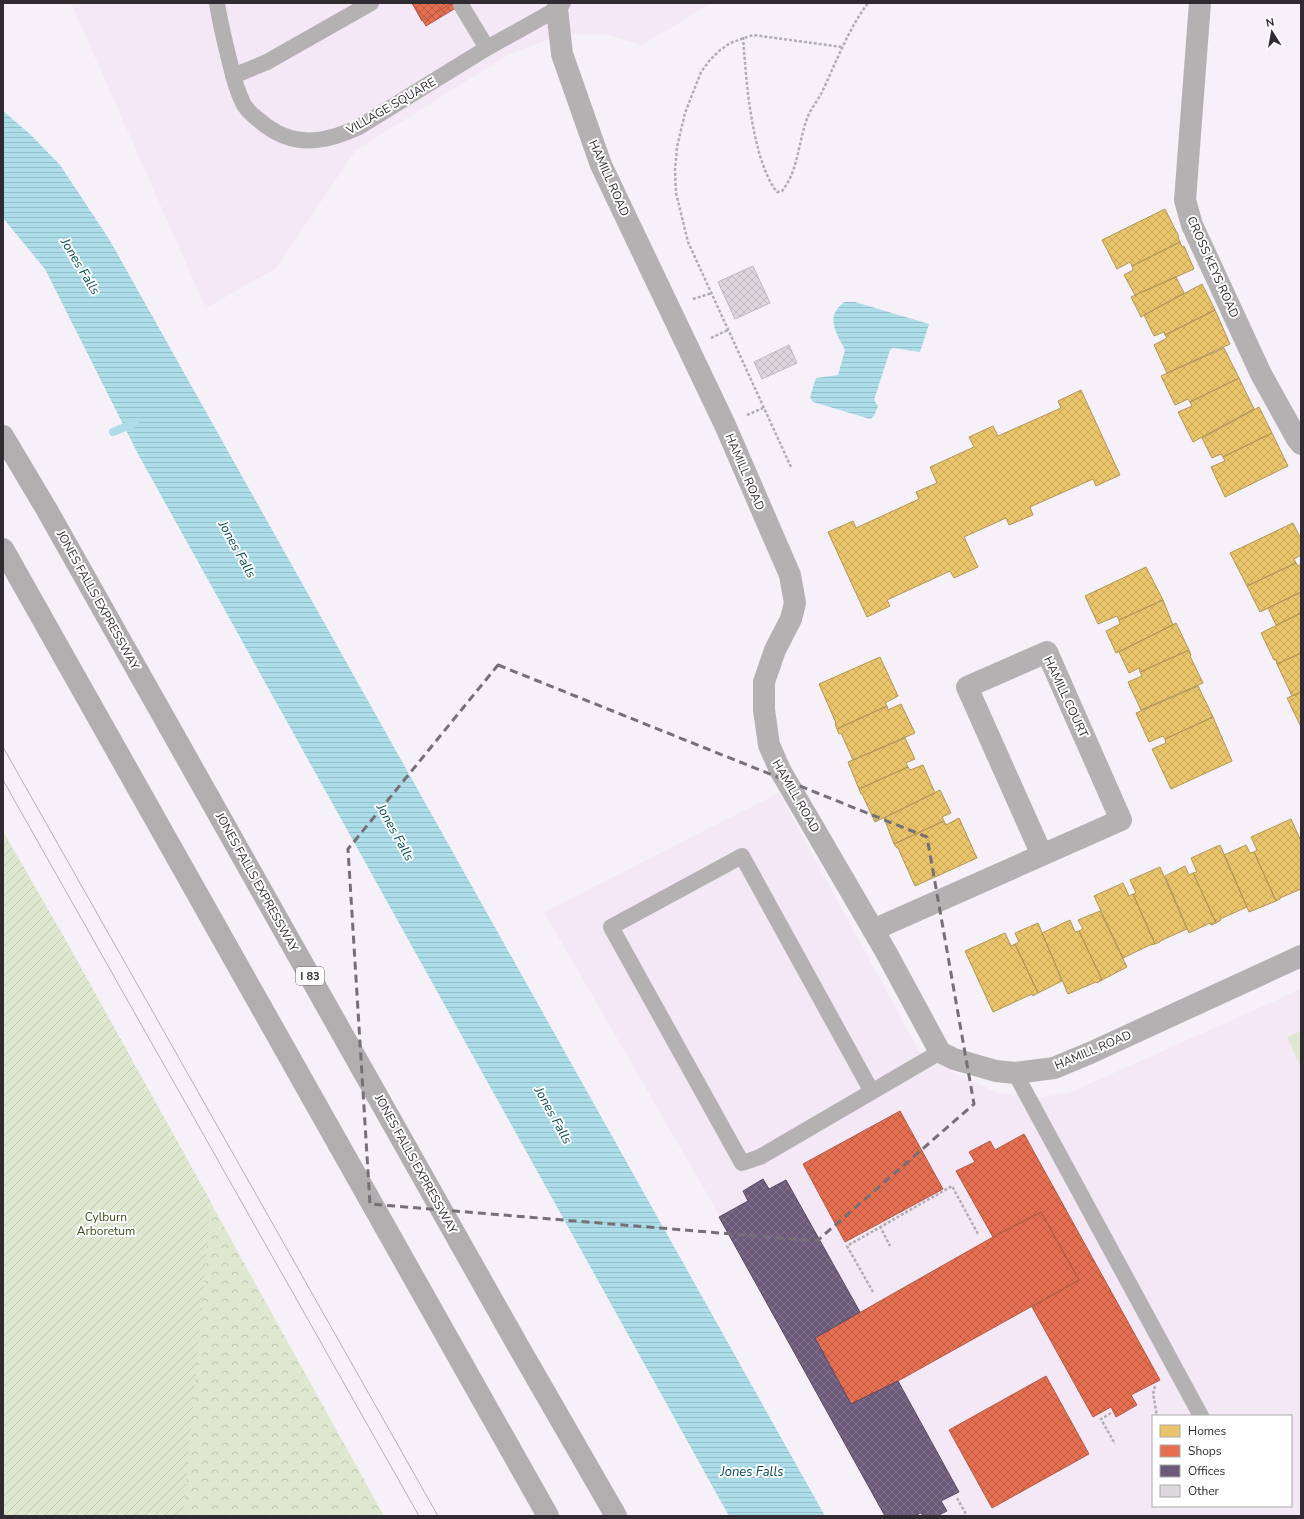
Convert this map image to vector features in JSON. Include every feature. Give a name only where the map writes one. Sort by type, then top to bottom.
[{"type":"highway","name":"JONES FALLS EXPRESSWAY","points":[[3,436],[47,510],[513,1337],[616,1516]]},
{"type":"highway","points":[[3,548],[548,1516]]},
{"type":"street","name":"CROSS KEYS ROAD","points":[[1200,3],[1185,200],[1192,225],[1261,374],[1301,444]]},
{"type":"street","name":"HAMILL ROAD","points":[[560,6],[562,54],[601,165],[725,425],[790,575],[795,603],[791,619],[775,650],[764,682],[764,710],[769,746],[780,770],[873,930],[940,1052],[954,1059],[973,1065],[1015,1073],[1054,1068],[1090,1053],[1301,956]]},
{"type":"street","name":"HAMILL COURT","points":[[1047,652],[1122,820],[1042,856],[967,687],[1047,652]]},
{"type":"street","points":[[873,930],[1042,856]]},
{"type":"lane","name":"VILLAGE SQUARE","points":[[217,3],[234,76],[243,104],[267,127],[282,135],[299,140],[318,141],[338,136],[360,126],[487,48],[560,6]]},
{"type":"lane","points":[[234,76],[268,62],[371,3]]},
{"type":"lane","points":[[461,5],[487,48]]},
{"type":"lane","points":[[872,1092],[742,856],[611,927],[742,1163],[760,1157],[872,1092],[940,1052]]},
{"type":"lane","points":[[1015,1073],[1200,1415]]},
{"type":"path","points":[[743,37],[750,114],[758,146],[765,170],[772,186],[776,192],[782,191],[792,173],[801,135],[808,115],[819,98],[855,21],[868,3]]},
{"type":"path","points":[[790,467],[688,242],[681,217],[675,185],[677,147],[685,113],[701,72],[719,51],[730,43],[743,37],[753,35],[842,47]]},
{"type":"path","points":[[691,300],[712,293]]},
{"type":"path","points":[[741,418],[763,408]]},
{"type":"path","points":[[873,1292],[847,1246],[952,1186],[978,1234]]},
{"type":"path","points":[[880,1226],[890,1246]]},
{"type":"path","points":[[1155,1386],[1153,1394],[1157,1415]]},
{"type":"path","points":[[1111,1413],[1101,1419],[1115,1444]]},
{"type":"path","points":[[957,1498],[967,1516]]},
{"type":"highlighted area","points":[[498,665],[927,837],[974,1104],[817,1241],[370,1204],[348,849]]},
{"type":"shaded area","points":[[71,3],[712,3],[642,45],[603,33],[560,35],[506,56],[355,151],[276,268],[206,308]]},
{"type":"shaded area","points":[[779,793],[919,1051],[957,1075],[1001,1094],[1042,1097],[1069,1093],[1301,989],[1301,1516],[883,1516],[713,1204],[544,912]]},
{"type":"green space","name":"Cylburn Arboretum","points":[[3,831],[60,930],[384,1516],[3,1516]]},
{"type":"green space","name":"Cylburn Arboretum","points":[[3,834],[60,930],[211,1202],[183,1516],[3,1516]]},
{"type":"green space","points":[[1301,1031],[1301,1068],[1287,1037]]},
{"type":"water","name":"Jones Falls","points":[[3,111],[31,135],[60,165],[109,239],[825,1516],[729,1516],[138,454],[45,269],[3,218]]},
{"type":"water","points":[[844,302],[855,302],[929,324],[920,352],[893,348],[890,350],[874,400],[878,406],[874,416],[870,419],[813,402],[810,397],[816,378],[838,375],[845,350],[836,332],[833,320],[838,308]]},
{"type":"building: Homes","points":[[1165,209],[1180,242],[1132,266],[1130,262],[1117,269],[1102,240]]},
{"type":"building: Homes","points":[[1180,242],[1182,247],[1184,246],[1194,269],[1135,295],[1124,275],[1133,270],[1132,266]]},
{"type":"building: Homes","points":[[1176,277],[1184,293],[1141,317],[1131,297]]},
{"type":"building: Homes","points":[[1202,284],[1215,310],[1165,335],[1164,332],[1154,336],[1144,315]]},
{"type":"building: Homes","points":[[1215,310],[1230,344],[1167,373],[1154,345],[1167,338],[1165,335]]},
{"type":"building: Homes","points":[[1224,348],[1239,378],[1190,402],[1188,399],[1175,405],[1161,376]]},
{"type":"building: Homes","points":[[1239,378],[1254,409],[1193,442],[1178,412],[1192,406],[1190,402]]},
{"type":"building: Homes","points":[[1081,390],[1120,475],[1096,486],[1093,479],[1030,507],[1033,515],[1009,525],[1006,518],[964,537],[978,567],[954,578],[950,571],[887,600],[890,606],[867,617],[828,532],[853,521],[856,528],[919,499],[916,492],[937,483],[930,467],[974,447],[969,437],[993,426],[998,436],[1061,408],[1058,401]]},
{"type":"building: Homes","points":[[1259,407],[1272,433],[1223,457],[1221,454],[1212,458],[1202,438]]},
{"type":"building: Homes","points":[[1272,433],[1288,466],[1225,497],[1211,467],[1225,461],[1223,457]]},
{"type":"building: Homes","points":[[1293,523],[1301,539],[1301,555],[1294,559],[1296,563],[1247,586],[1230,553]]},
{"type":"building: Homes","points":[[1296,563],[1298,566],[1301,564],[1301,592],[1260,612],[1247,586]]},
{"type":"building: Homes","points":[[1146,567],[1163,600],[1119,620],[1117,616],[1098,624],[1085,596]]},
{"type":"building: Homes","points":[[1301,592],[1301,613],[1276,625],[1268,608]]},
{"type":"building: Homes","points":[[1163,600],[1173,625],[1116,653],[1106,631],[1120,624],[1119,620]]},
{"type":"building: Homes","points":[[1301,613],[1301,653],[1277,664],[1261,633]]},
{"type":"building: Homes","points":[[1176,623],[1189,650],[1140,672],[1139,668],[1129,673],[1119,652]]},
{"type":"building: Homes","points":[[1189,650],[1190,656],[1203,683],[1141,710],[1128,682],[1142,676],[1140,672]]},
{"type":"building: Homes","points":[[1301,653],[1301,692],[1292,696],[1277,664]]},
{"type":"building: Homes","points":[[880,657],[898,696],[885,703],[887,706],[837,729],[836,723],[819,684]]},
{"type":"building: Homes","points":[[1198,686],[1213,717],[1165,739],[1163,736],[1149,742],[1136,713]]},
{"type":"building: Homes","points":[[1301,692],[1301,727],[1287,698]]},
{"type":"building: Homes","points":[[901,704],[915,733],[853,760],[841,733],[839,734],[837,729],[887,706],[888,710]]},
{"type":"building: Homes","points":[[1213,717],[1232,761],[1171,789],[1152,749],[1166,743],[1165,739]]},
{"type":"building: Homes","points":[[905,738],[915,759],[906,763],[908,767],[859,789],[848,762]]},
{"type":"building: Homes","points":[[923,765],[935,793],[875,822],[859,789],[908,767],[910,770]]},
{"type":"building: Homes","points":[[940,790],[951,813],[942,817],[944,821],[894,844],[884,818]]},
{"type":"building: Homes","points":[[959,818],[977,858],[915,886],[898,848],[894,844],[944,821],[946,825]]},
{"type":"building: Homes","points":[[1291,819],[1301,841],[1301,889],[1276,901],[1254,852],[1257,850],[1251,837]]},
{"type":"building: Homes","points":[[1220,845],[1247,907],[1220,919],[1221,920],[1216,923],[1193,873],[1197,872],[1191,858]]},
{"type":"building: Homes","points":[[1246,845],[1250,853],[1254,852],[1276,901],[1249,912],[1224,855]]},
{"type":"building: Homes","points":[[1185,866],[1189,875],[1193,873],[1216,923],[1211,925],[1210,923],[1189,933],[1165,876]]},
{"type":"building: Homes","points":[[1160,867],[1187,929],[1155,944],[1133,894],[1136,893],[1130,880]]},
{"type":"building: Homes","points":[[1123,883],[1129,896],[1133,894],[1155,944],[1123,958],[1094,896]]},
{"type":"building: Homes","points":[[1100,911],[1127,967],[1102,980],[1079,931],[1083,929],[1078,920]]},
{"type":"building: Homes","points":[[1070,920],[1075,932],[1079,931],[1102,980],[1068,994],[1042,933]]},
{"type":"building: Homes","points":[[1038,923],[1062,981],[1038,993],[1015,944],[1019,942],[1015,933]]},
{"type":"building: Homes","points":[[1005,933],[1011,946],[1015,944],[1038,993],[1033,996],[1032,994],[993,1012],[965,951]]},
{"type":"building: Shops","points":[[412,3],[464,3],[426,26]]},
{"type":"building: Shops","points":[[412,3],[452,3],[422,21]]},
{"type":"building: Shops","points":[[900,1111],[943,1189],[845,1242],[803,1164]]},
{"type":"building: Shops","points":[[1024,1134],[1160,1380],[1131,1395],[1137,1405],[1116,1417],[1111,1407],[1093,1417],[1032,1307],[1079,1280],[1041,1212],[993,1237],[956,1171],[975,1162],[969,1152],[990,1141],[995,1150]]},
{"type":"building: Shops","points":[[1041,1212],[1079,1280],[898,1381],[851,1404],[815,1338],[993,1237]]},
{"type":"building: Shops","points":[[1046,1376],[1089,1454],[992,1508],[949,1430]]},
{"type":"building: Offices","points":[[763,1179],[769,1189],[786,1180],[860,1312],[815,1338],[851,1404],[898,1381],[959,1492],[941,1501],[947,1511],[937,1516],[923,1516],[921,1513],[914,1516],[885,1516],[719,1217],[748,1201],[743,1191]]},
{"type":"building: Other","points":[[753,266],[770,303],[735,319],[718,282]]},
{"type":"building: Other","points":[[789,345],[797,363],[762,379],[754,362]]},
{"type":"waterway","points":[[113,432],[135,423]]},
{"type":"tram line","points":[[3,747],[438,1516]]},
{"type":"tram line","points":[[3,780],[419,1516]]}]
